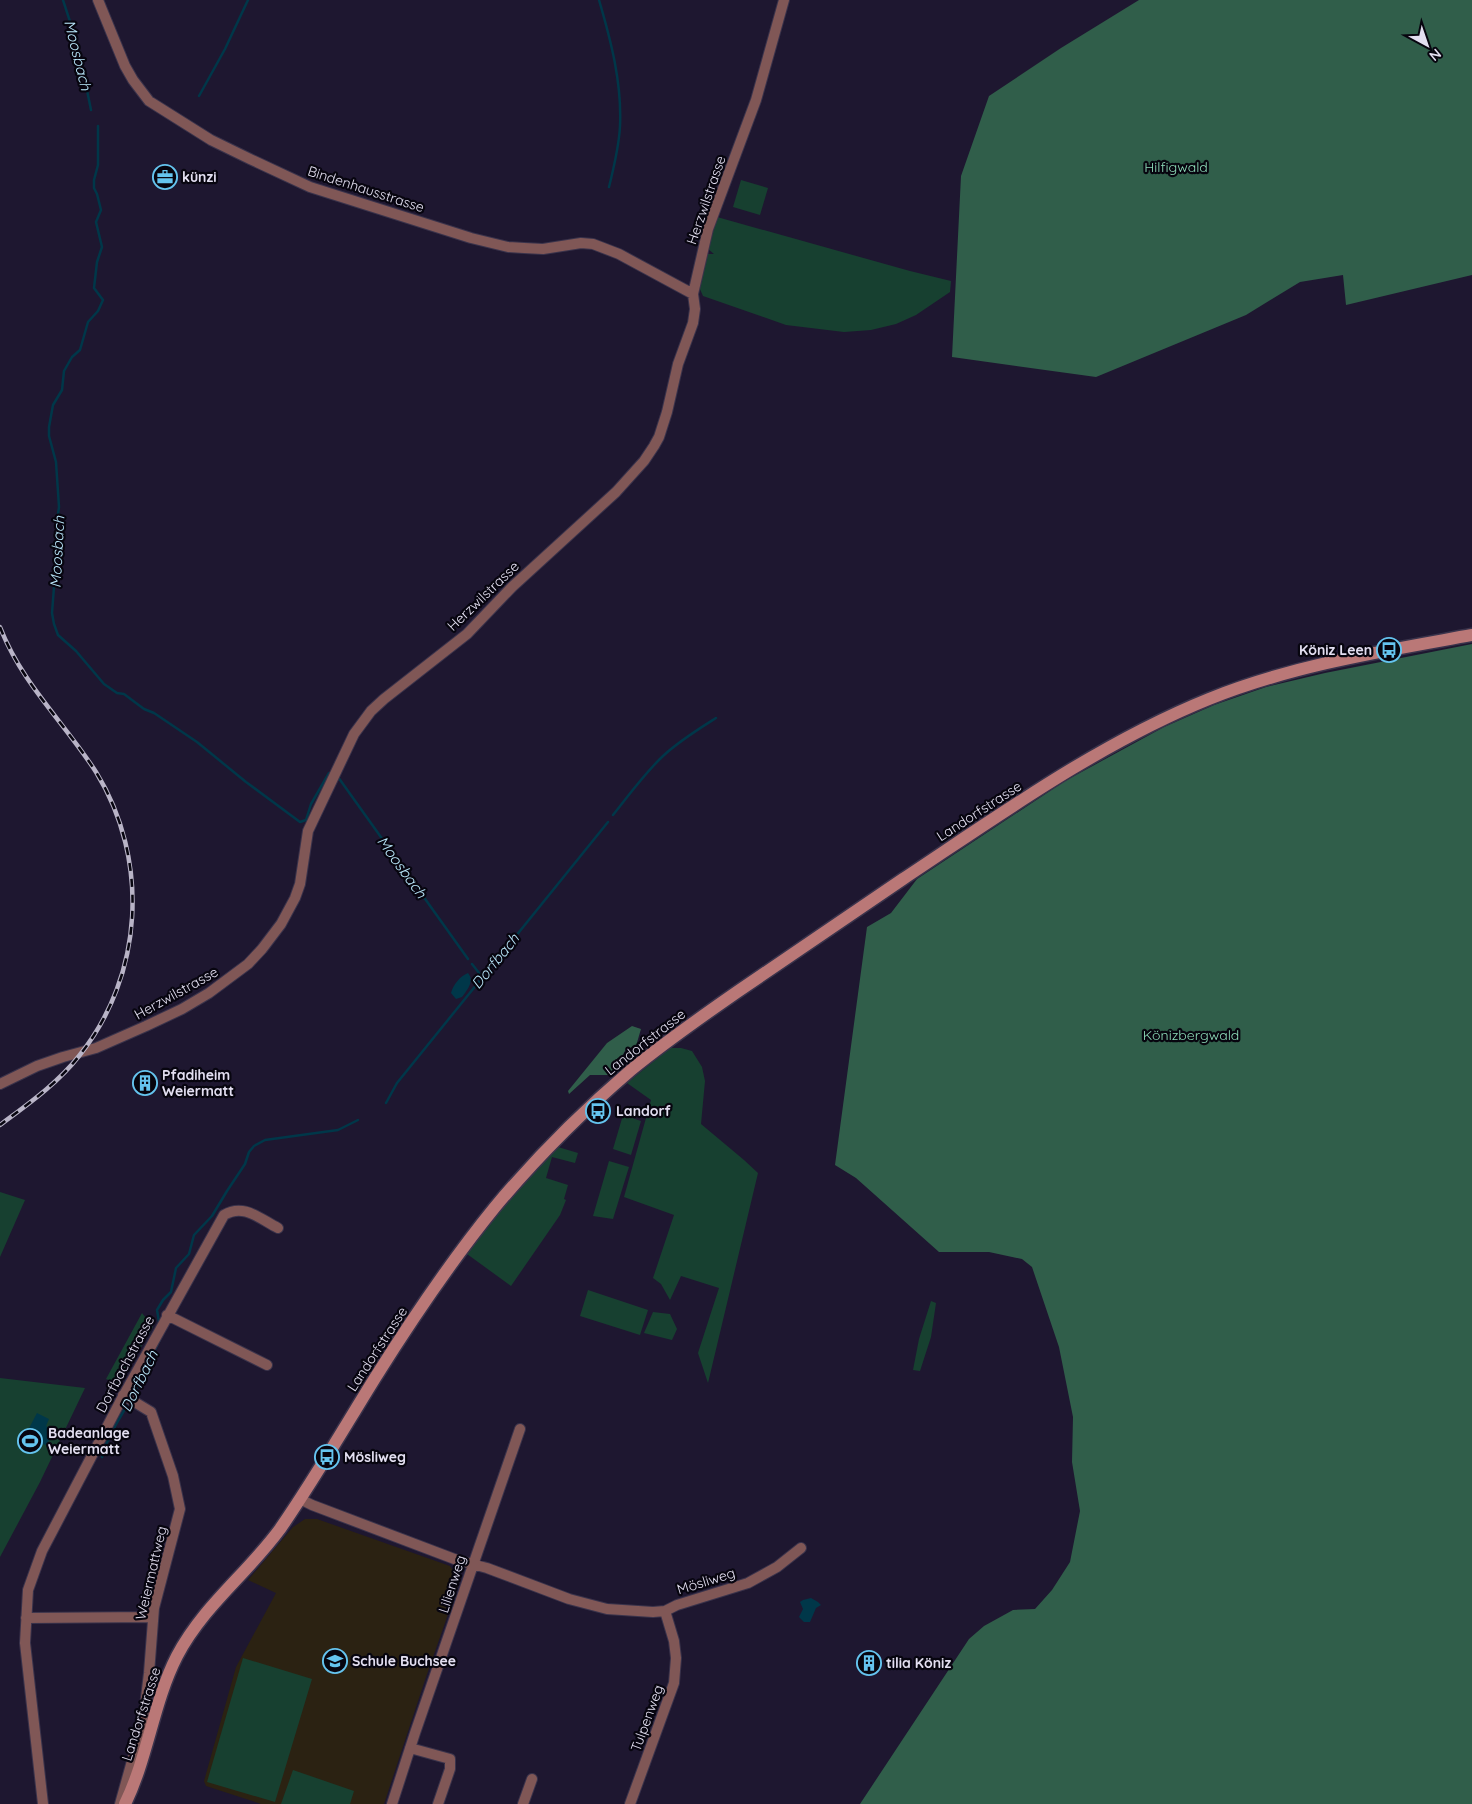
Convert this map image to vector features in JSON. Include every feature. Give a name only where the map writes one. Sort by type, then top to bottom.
[{"type":"street","name":"Bindenhausstrasse","points":[[98,0],[125,66],[149,101],[211,140],[310,187],[471,238],[508,246],[543,249],[581,243],[593,244],[619,254],[693,294]]},
{"type":"street","name":"Herzwilstrasse","points":[[0,1084],[37,1066],[96,1048],[118,1039],[182,1009],[230,979],[262,949],[281,924],[295,898],[300,884],[308,831],[354,734],[362,722],[384,699],[467,634],[512,587],[623,485],[644,461],[654,446],[667,412],[678,364],[693,323],[695,309],[693,294],[708,229],[756,100],[784,0]]},
{"type":"street","name":"Landorfstrasse","points":[[125,1804],[140,1766],[165,1684],[184,1644],[220,1595],[275,1536],[405,1332],[449,1268],[494,1208],[562,1134],[630,1071],[684,1030],[1006,810],[1094,757],[1160,721],[1225,693],[1294,671],[1389,650],[1472,635]]},
{"type":"street","name":"Dorfbachstrasse","points":[[43,1804],[25,1643],[28,1590],[42,1551],[123,1395],[224,1215],[232,1210],[242,1210],[278,1228]]},
{"type":"street","name":"Dorfbachstrasse","points":[[167,1314],[267,1365]]},
{"type":"street","name":"Weiermattweg","points":[[120,1804],[139,1736],[149,1672],[153,1617],[180,1508],[174,1476],[151,1412],[123,1395]]},
{"type":"street","name":"Lilienweg","points":[[392,1804],[502,1477],[520,1429]]},
{"type":"street","name":"Mösliweg","points":[[300,1499],[457,1560],[474,1564],[590,1605],[621,1610],[665,1611],[677,1604],[748,1583],[776,1567],[801,1548]]},
{"type":"street","name":"Tulpenweg","points":[[630,1804],[674,1683],[676,1658],[674,1641],[665,1611]]},
{"type":"street","points":[[26,1618],[153,1617]]},
{"type":"street","points":[[410,1748],[450,1759],[450,1768],[438,1804]]},
{"type":"street","points":[[523,1804],[532,1779]]},
{"type":"shaded area","name":"Schule Buchsee","points":[[305,1519],[317,1519],[450,1566],[460,1580],[384,1804],[261,1804],[206,1786],[204,1781],[236,1667],[276,1593],[248,1580],[293,1527]]},
{"type":"green space","name":"Hilfigwald","points":[[1139,0],[1472,0],[1472,275],[1346,305],[1343,275],[1300,282],[1246,315],[1096,377],[952,357],[961,176],[989,96],[1061,48]]},
{"type":"green space","points":[[741,180],[768,188],[760,215],[733,207]]},
{"type":"green space","points":[[717,217],[951,281],[950,292],[916,315],[896,324],[871,330],[844,332],[786,325],[703,296],[699,287],[706,254],[714,254],[707,248]]},
{"type":"green space","name":"Könizbergwald","points":[[1472,644],[1472,1804],[860,1804],[969,1639],[984,1626],[1013,1610],[1035,1609],[1052,1590],[1070,1562],[1080,1511],[1072,1462],[1073,1417],[1059,1347],[1032,1267],[1022,1259],[989,1252],[939,1252],[856,1178],[835,1165],[867,927],[891,913],[917,879],[1065,781],[1164,727],[1214,705],[1266,687],[1325,673]]},
{"type":"green space","points":[[632,1026],[641,1029],[636,1046],[626,1049],[612,1075],[590,1075],[569,1094],[568,1091],[607,1043]]},
{"type":"green space","points":[[670,1048],[692,1051],[702,1067],[705,1081],[701,1124],[758,1173],[708,1383],[698,1353],[719,1288],[681,1276],[670,1300],[661,1284],[653,1278],[674,1215],[624,1197],[651,1100],[627,1083]]},
{"type":"green space","points":[[623,1115],[641,1121],[631,1155],[613,1149]]},
{"type":"green space","points":[[558,1147],[578,1153],[575,1163],[552,1157],[546,1178],[568,1185],[564,1199],[566,1200],[560,1215],[511,1286],[467,1254],[499,1211]]},
{"type":"green space","points":[[609,1161],[629,1167],[613,1219],[593,1216]]},
{"type":"green space","points":[[0,1192],[25,1200],[0,1257]]},
{"type":"green space","points":[[588,1290],[648,1310],[640,1335],[580,1316]]},
{"type":"green space","points":[[931,1301],[936,1303],[931,1337],[920,1371],[913,1370],[919,1339]]},
{"type":"green space","points":[[653,1312],[670,1314],[677,1329],[672,1340],[644,1333]]},
{"type":"green space","points":[[142,1313],[153,1327],[119,1384],[106,1379]]},
{"type":"green space","name":"Badeanlage Weiermatt","points":[[0,1378],[85,1388],[40,1482],[0,1557]]},
{"type":"green space","points":[[243,1658],[312,1679],[275,1802],[207,1782]]},
{"type":"green space","points":[[293,1770],[354,1791],[350,1804],[281,1804]]},
{"type":"water","points":[[468,973],[471,979],[470,985],[462,997],[456,999],[451,993],[453,987]]},
{"type":"water","points":[[37,1413],[49,1419],[46,1426],[51,1429],[48,1435],[51,1437],[46,1445],[43,1444],[42,1446],[32,1441],[33,1438],[26,1434]]},
{"type":"water","points":[[811,1598],[821,1605],[816,1608],[810,1622],[804,1622],[799,1617],[803,1609],[800,1602]]},
{"type":"waterway","name":"Moosbach","points":[[63,0],[78,46],[91,110]]},
{"type":"waterway","points":[[199,96],[225,49],[248,0]]},
{"type":"waterway","points":[[599,0],[615,62],[620,110],[619,142],[609,187]]},
{"type":"waterway","name":"Moosbach","points":[[98,126],[98,165],[94,188],[101,210],[96,222],[102,247],[97,262],[94,288],[103,300],[98,311],[88,322],[80,350],[72,357],[64,371],[62,390],[53,405],[49,427],[49,436],[56,462],[59,507],[52,613],[54,624],[58,635],[76,651],[104,684],[117,693],[124,694],[144,709],[154,713],[197,742],[246,782],[300,822],[306,820],[311,804],[329,773]]},
{"type":"waterway","name":"Dorfbach","points":[[613,815],[643,777],[663,756],[716,718]]},
{"type":"waterway","name":"Moosbach","points":[[338,777],[468,959]]},
{"type":"waterway","name":"Dorfbach","points":[[386,1103],[397,1083],[608,822]]},
{"type":"waterway","name":"Moosbach","points":[[472,964],[483,978]]},
{"type":"waterway","name":"Dorfbach","points":[[159,1322],[157,1310],[171,1292],[176,1268],[189,1254],[194,1235],[212,1216],[245,1164],[249,1152],[254,1146],[265,1140],[338,1130],[358,1120]]},
{"type":"waterway","name":"Dorfbach","points":[[132,1398],[163,1333]]},
{"type":"waterway","name":"Dorfbach","points":[[102,1457],[107,1442],[129,1402]]},
{"type":"railway","points":[[0,627],[20,667],[84,754],[96,772],[113,806],[125,842],[131,879],[132,917],[127,954],[117,990],[101,1024],[79,1056],[61,1076],[0,1125]]},
{"type":"place","name":"künzi","points":[[165,177]]},
{"type":"place","name":"Köniz Leen","points":[[1389,650]]},
{"type":"place","name":"Pfadiheim Weiermatt","points":[[145,1083]]},
{"type":"place","name":"Landorf","points":[[598,1111]]},
{"type":"place","name":"Badeanlage Weiermatt","points":[[30,1441]]},
{"type":"place","name":"Mösliweg","points":[[327,1457]]},
{"type":"place","name":"Schule Buchsee","points":[[335,1661]]},
{"type":"place","name":"tilia Köniz","points":[[869,1663]]}]
